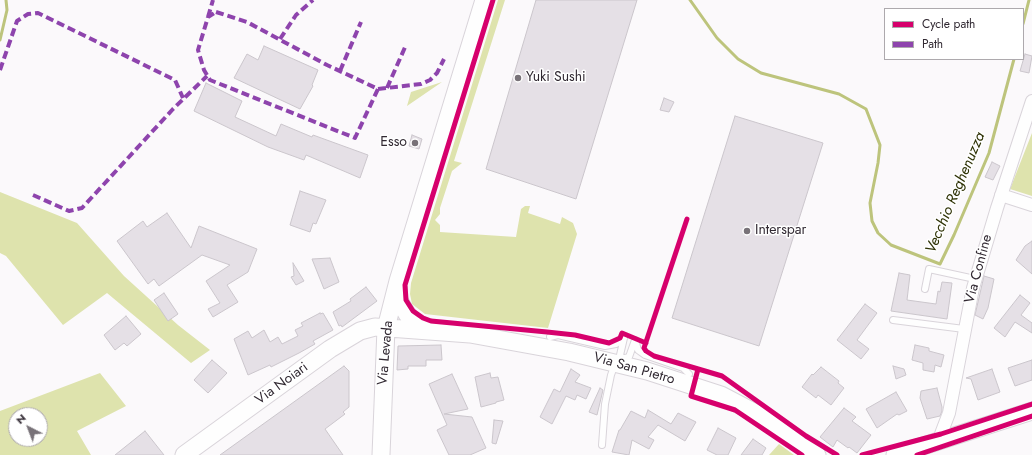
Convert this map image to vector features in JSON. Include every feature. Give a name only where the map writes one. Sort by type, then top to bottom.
[{"type":"street","name":"Via Levada","points":[[382,455],[386,328],[398,282],[484,0]]},
{"type":"street","name":"Via Confine","points":[[943,440],[941,434],[950,413],[964,329],[975,279],[1032,101]]},
{"type":"street","points":[[1001,195],[1032,205]]},
{"type":"street","name":"Via San Pietro","points":[[398,282],[398,298],[401,307],[414,322],[434,331]]},
{"type":"street","name":"Via Noiari","points":[[184,455],[347,337],[360,331],[375,327],[386,328]]},
{"type":"street","name":"Via San Pietro","points":[[386,328],[470,334],[562,351],[622,358]]},
{"type":"street","points":[[470,334],[504,332],[550,337],[683,378],[722,387],[817,455]]},
{"type":"street","points":[[895,455],[1032,411]]},
{"type":"lane","points":[[925,289],[929,269],[975,279]]},
{"type":"lane","points":[[893,320],[964,329]]},
{"type":"lane","points":[[550,337],[558,335],[606,346],[616,344],[624,338],[622,358]]},
{"type":"lane","points":[[602,445],[605,404],[611,375],[635,340],[638,350],[645,356],[683,368],[683,378]]},
{"type":"green space","points":[[498,0],[505,0],[454,161],[462,163],[452,171],[440,208],[440,214],[435,220],[440,225],[440,232],[516,237],[521,209],[525,206],[530,206],[528,213],[560,224],[562,217],[573,223],[577,234],[548,328],[425,314],[412,304],[410,294],[411,283]]},
{"type":"green space","points":[[442,82],[407,106],[411,92]]},
{"type":"green space","points":[[1032,133],[1032,196],[1010,189]]},
{"type":"green space","points":[[0,192],[77,223],[124,276],[178,325],[210,350],[191,363],[107,293],[63,325],[6,256],[0,253]]},
{"type":"green space","points":[[100,373],[126,406],[77,431],[91,455],[0,455],[0,411],[8,408],[8,447],[48,447],[48,407],[11,407]]},
{"type":"green space","points":[[779,444],[794,455],[769,455]]},
{"type":"building","points":[[536,0],[637,0],[576,199],[486,169]]},
{"type":"building","points":[[264,46],[318,70],[312,85],[313,86],[300,109],[234,78],[247,54],[258,60]]},
{"type":"building","points":[[1025,54],[1032,56],[1029,73],[1020,71]]},
{"type":"building","points":[[206,83],[242,101],[235,117],[276,136],[281,124],[312,137],[313,135],[368,155],[360,178],[306,155],[304,160],[268,147],[194,111]]},
{"type":"building","points":[[664,98],[674,102],[669,112],[660,110]]},
{"type":"building","name":"Interspar","points":[[735,116],[823,143],[759,346],[672,318]]},
{"type":"building","points":[[412,135],[422,139],[419,149],[409,146]]},
{"type":"building","points":[[992,162],[1000,166],[993,180],[985,177]]},
{"type":"building","points":[[300,191],[326,200],[316,224],[313,223],[310,232],[290,225]]},
{"type":"building","points":[[167,213],[191,248],[199,226],[257,249],[248,272],[227,285],[238,302],[213,317],[208,309],[220,303],[206,281],[230,265],[202,255],[159,286],[154,279],[148,284],[117,241],[143,221],[147,227]]},
{"type":"building","points":[[1032,241],[1032,274],[1016,260],[1025,246]]},
{"type":"building","points":[[330,258],[339,282],[324,289],[312,259]]},
{"type":"building","points":[[293,263],[304,281],[296,285],[291,277],[294,276]]},
{"type":"building","points":[[899,273],[910,275],[907,300],[936,304],[938,291],[940,292],[942,282],[952,283],[947,319],[891,311]]},
{"type":"building","points":[[984,276],[994,279],[988,308],[983,319],[975,315]]},
{"type":"building","points":[[366,287],[377,301],[342,327],[341,325],[339,326],[333,312],[351,301],[350,299]]},
{"type":"building","points":[[164,293],[178,314],[168,321],[154,300]]},
{"type":"building","points":[[1020,295],[1030,303],[1021,315],[1032,323],[1032,333],[1015,322],[1005,337],[994,328]]},
{"type":"building","points":[[865,304],[877,313],[857,340],[869,349],[861,359],[837,340]]},
{"type":"building","points":[[320,313],[323,313],[333,330],[313,341],[315,344],[299,353],[271,367],[270,365],[248,375],[234,339],[248,331],[252,338],[264,330],[270,342],[278,337],[282,344],[298,336],[295,330],[303,326],[301,323]]},
{"type":"building","points":[[126,316],[141,334],[127,346],[124,343],[115,350],[104,335]]},
{"type":"building","points":[[441,345],[442,360],[426,360],[426,366],[408,366],[408,369],[397,370],[398,346]]},
{"type":"building","points":[[915,345],[929,348],[929,351],[944,355],[941,367],[935,365],[934,372],[923,370],[923,363],[912,360]]},
{"type":"building","points":[[212,360],[227,373],[208,393],[194,380]]},
{"type":"building","points":[[1032,360],[1032,380],[1015,386],[1008,368]]},
{"type":"building","points":[[344,366],[349,371],[349,407],[343,412],[345,414],[325,429],[343,455],[220,455]]},
{"type":"building","points":[[893,366],[904,369],[906,375],[896,379]]},
{"type":"building","points":[[821,367],[839,381],[838,383],[844,388],[831,405],[818,395],[816,398],[802,387],[812,374],[813,375]]},
{"type":"building","points":[[571,369],[580,375],[575,382],[591,388],[586,399],[577,395],[575,400],[566,396],[552,424],[540,417],[554,389],[560,392]]},
{"type":"building","points":[[992,369],[1000,392],[978,400],[971,379],[966,378]]},
{"type":"building","points":[[490,373],[491,378],[498,377],[504,400],[481,407],[475,377]]},
{"type":"building","points":[[452,374],[468,409],[444,414],[472,417],[486,448],[470,455],[449,455],[437,430],[447,425],[429,384]]},
{"type":"building","points":[[600,388],[603,390],[597,415],[589,412]]},
{"type":"building","points":[[937,388],[942,411],[940,416],[927,419],[920,398],[921,391]]},
{"type":"building","points":[[896,392],[907,411],[899,415],[897,414],[877,428],[866,409]]},
{"type":"building","points":[[844,408],[856,417],[852,421],[871,435],[857,453],[837,440],[833,447],[820,437]]},
{"type":"building","points":[[648,410],[671,424],[678,413],[696,422],[685,441],[658,425],[648,437],[654,440],[649,449],[632,440],[629,455],[612,452],[619,430],[631,411],[645,418]]},
{"type":"building","points":[[494,420],[503,421],[496,444],[492,443]]},
{"type":"building","points":[[718,428],[736,438],[728,455],[717,455],[707,450]]},
{"type":"building","points":[[145,431],[164,455],[115,455]]},
{"type":"building","points":[[753,439],[766,448],[762,455],[741,455]]},
{"type":"waterway","points":[[0,40],[7,10],[6,0]]},
{"type":"waterway","name":"Vecchio Reghenuzza","points":[[690,0],[717,38],[738,59],[761,73],[839,94],[866,109],[880,145],[870,203],[872,221],[878,233],[891,245],[940,264],[989,153],[1014,60]]},
{"type":"waterway","name":"Vecchio Reghenuzza","points":[[1024,20],[1029,0]]},
{"type":"marked path","points":[[208,17],[213,0]]},
{"type":"marked path","points":[[280,39],[296,15],[313,0]]},
{"type":"marked path","points":[[216,12],[247,22],[327,65],[378,89],[355,138],[210,80],[204,70],[198,50],[208,17],[216,12]]},
{"type":"marked path","points":[[0,70],[17,21],[28,14],[38,13],[175,80],[183,98]]},
{"type":"marked path","points":[[340,71],[361,22]]},
{"type":"marked path","points":[[387,88],[406,45]]},
{"type":"marked path","points":[[378,89],[421,84],[430,80],[437,73],[444,59]]},
{"type":"marked path","points":[[33,195],[69,211],[82,208],[173,109],[207,76]]},
{"type":"cycle path","points":[[493,0],[405,285],[406,300],[413,311],[423,318],[431,321],[575,335],[609,343],[620,338],[622,333],[646,343]]},
{"type":"cycle path","points":[[687,219],[644,348],[654,356],[722,376],[806,436],[837,455]]},
{"type":"cycle path","points":[[698,369],[691,396],[735,410],[802,455]]},
{"type":"cycle path","points":[[862,455],[941,434],[1032,404]]},
{"type":"cycle path","points":[[917,455],[1032,416]]},
{"type":"place","name":"Yuki Sushi","points":[[518,78]]},
{"type":"place","name":"Esso","points":[[415,143]]},
{"type":"place","name":"Interspar","points":[[747,231]]}]
